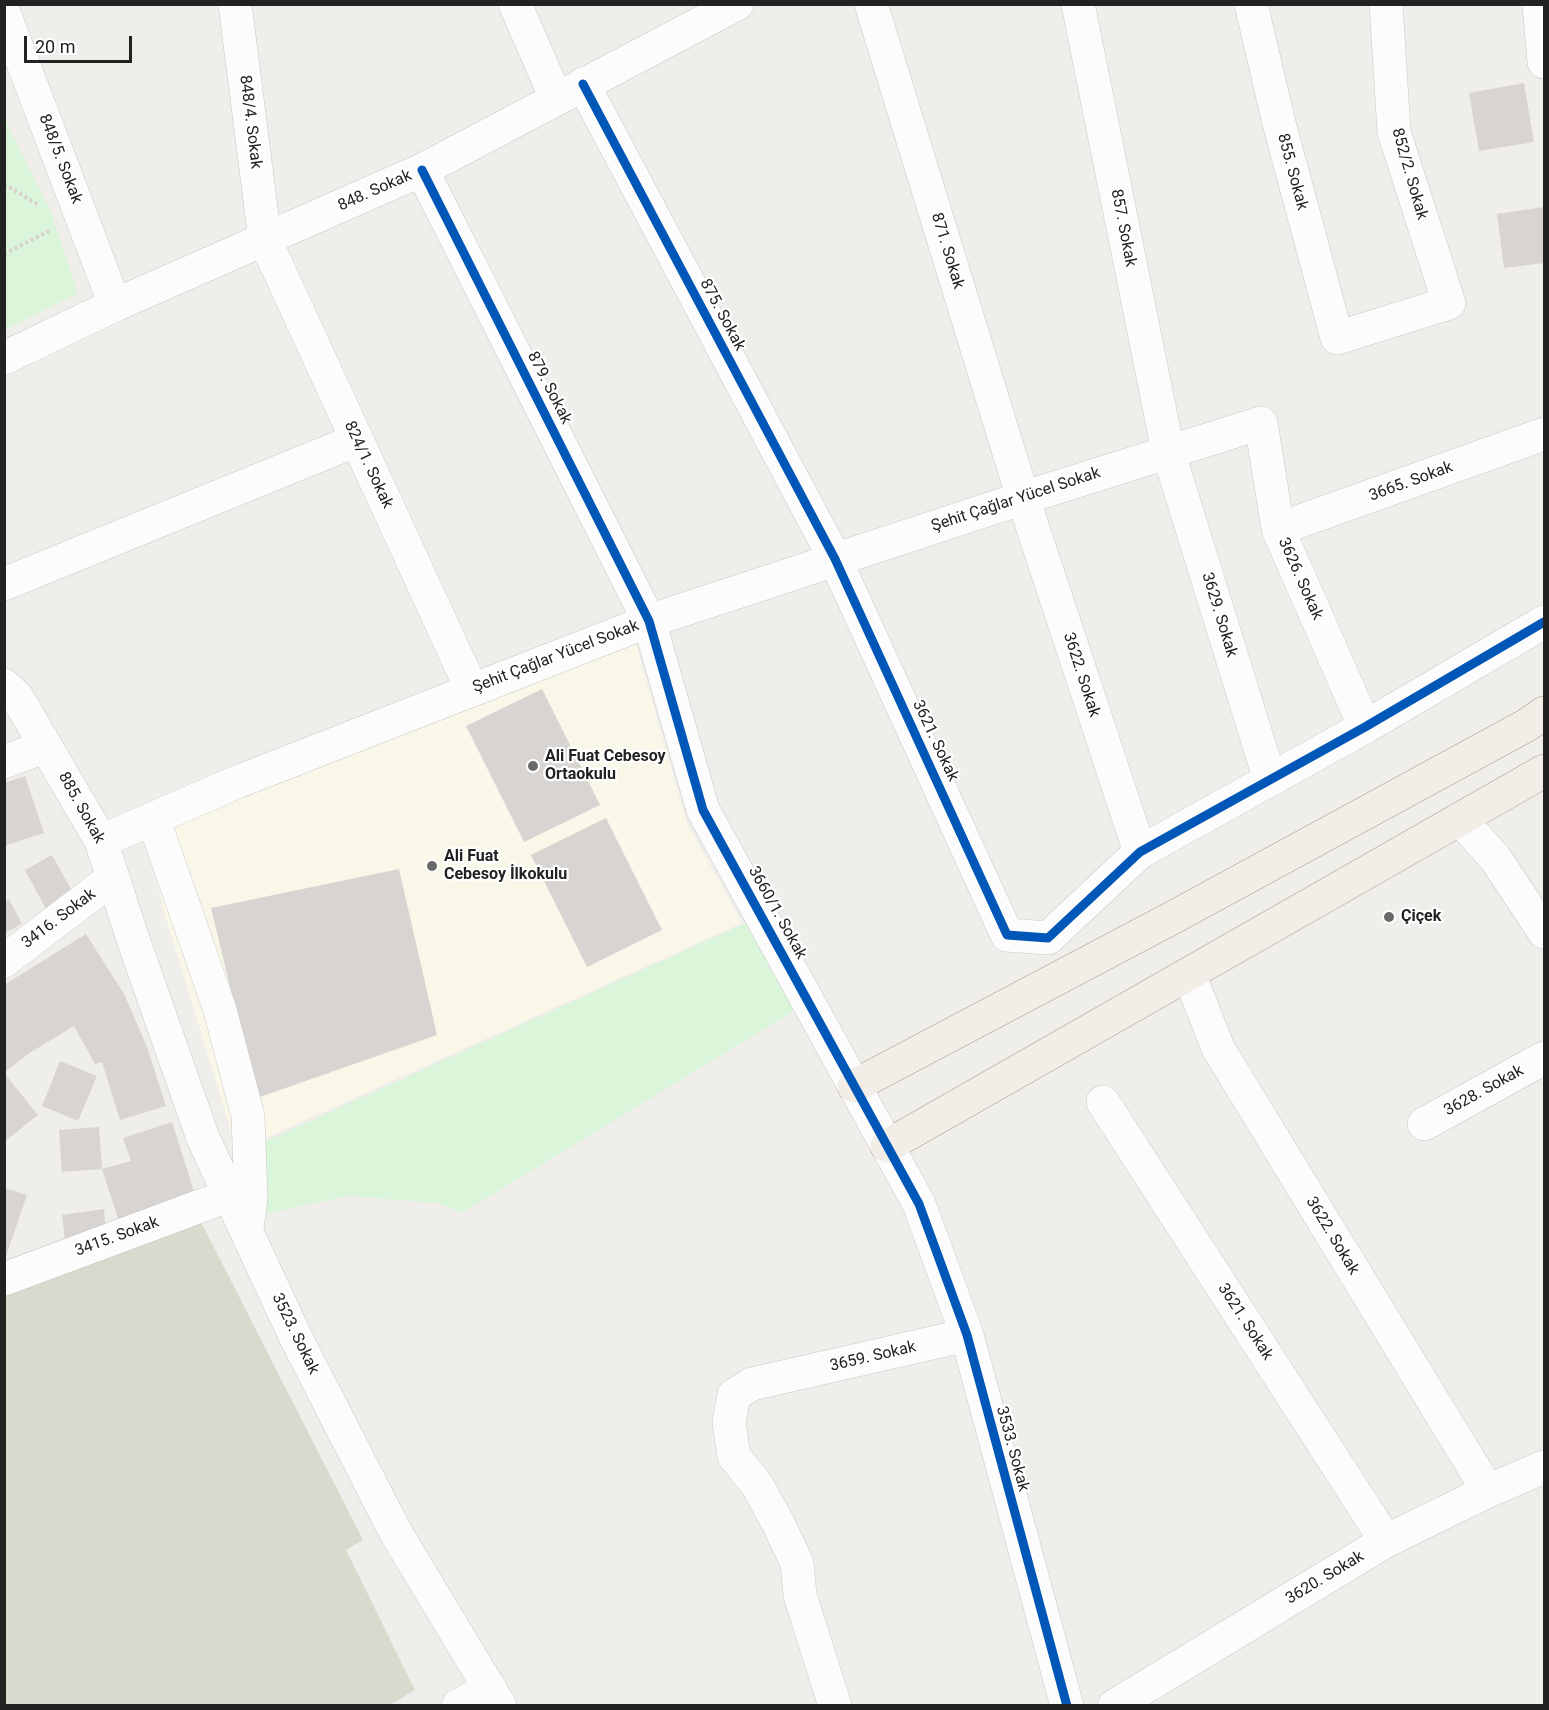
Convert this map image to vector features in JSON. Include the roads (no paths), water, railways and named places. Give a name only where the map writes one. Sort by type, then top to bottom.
[{"type":"main road","points":[[854,1086],[1172,918],[1545,713]]},
{"type":"main road","points":[[887,1146],[1545,771]]},
{"type":"street","points":[[4,13],[17,4]]},
{"type":"street","name":"848/4. Sokak","points":[[235,4],[265,240]]},
{"type":"street","name":"875. Sokak","points":[[514,4],[570,91],[834,560]]},
{"type":"street","name":"871. Sokak","points":[[871,4],[1023,498]]},
{"type":"street","name":"857. Sokak","points":[[1077,4],[1168,451]]},
{"type":"street","name":"855. Sokak","points":[[1251,4],[1279,123],[1336,338],[1449,303]]},
{"type":"street","name":"852/2. Sokak","points":[[1386,4],[1394,132],[1449,303]]},
{"type":"street","points":[[1539,4],[1545,62]]},
{"type":"street","name":"848. Sokak","points":[[4,358],[115,305],[422,170],[734,5]]},
{"type":"street","name":"848/5. Sokak","points":[[4,13],[115,305]]},
{"type":"street","name":"879. Sokak","points":[[422,170],[650,621]]},
{"type":"street","name":"824/1. Sokak","points":[[265,240],[472,690]]},
{"type":"street","name":"Şehit Çağlar Yücel Sokak","points":[[101,840],[472,690],[650,621],[1168,451],[1261,423]]},
{"type":"street","name":"3626. Sokak","points":[[1261,423],[1278,529],[1365,727]]},
{"type":"street","name":"3665. Sokak","points":[[1278,529],[1545,434]]},
{"type":"street","points":[[4,584],[357,440]]},
{"type":"street","name":"3629. Sokak","points":[[1168,451],[1270,780]]},
{"type":"street","name":"3622. Sokak","points":[[1023,498],[1140,852]]},
{"type":"street","name":"3621. Sokak","points":[[834,560],[1007,935],[1048,938],[1140,852]]},
{"type":"street","name":"3660/1. Sokak","points":[[650,621],[703,810],[918,1204]]},
{"type":"street","points":[[1140,852],[1365,727],[1545,622]]},
{"type":"street","name":"885. Sokak","points":[[4,685],[17,697],[101,840],[134,942]]},
{"type":"street","points":[[4,762],[45,746]]},
{"type":"street","points":[[153,818],[220,1010],[248,1116],[251,1198],[247,1231]]},
{"type":"street","points":[[1460,819],[1495,858],[1545,932]]},
{"type":"street","name":"3416. Sokak","points":[[4,961],[113,878]]},
{"type":"street","name":"3523. Sokak","points":[[134,942],[203,1137],[296,1338],[396,1533],[495,1697]]},
{"type":"street","name":"3622. Sokak","points":[[1189,974],[1218,1048],[1488,1491]]},
{"type":"street","name":"3628. Sokak","points":[[1424,1124],[1545,1058]]},
{"type":"street","name":"3621. Sokak","points":[[1103,1102],[1386,1541]]},
{"type":"street","name":"3415. Sokak","points":[[4,1279],[230,1195]]},
{"type":"street","name":"3533. Sokak","points":[[918,1204],[967,1335],[1067,1706]]},
{"type":"street","name":"3659. Sokak","points":[[835,1706],[800,1595],[797,1563],[757,1485],[734,1456],[729,1423],[734,1395],[752,1384],[967,1335]]},
{"type":"street","name":"3620. Sokak","points":[[1114,1706],[1386,1541],[1488,1491],[1545,1467]]},
{"type":"street","points":[[458,1706],[495,1697]]},
{"type":"place","name":"Ali Fuat Cebesoy Ortaokulu","points":[[533,766]]},
{"type":"place","name":"Ali Fuat Cebesoy İlkokulu","points":[[432,866]]},
{"type":"place","name":"Çiçek","points":[[1389,917]]}]
